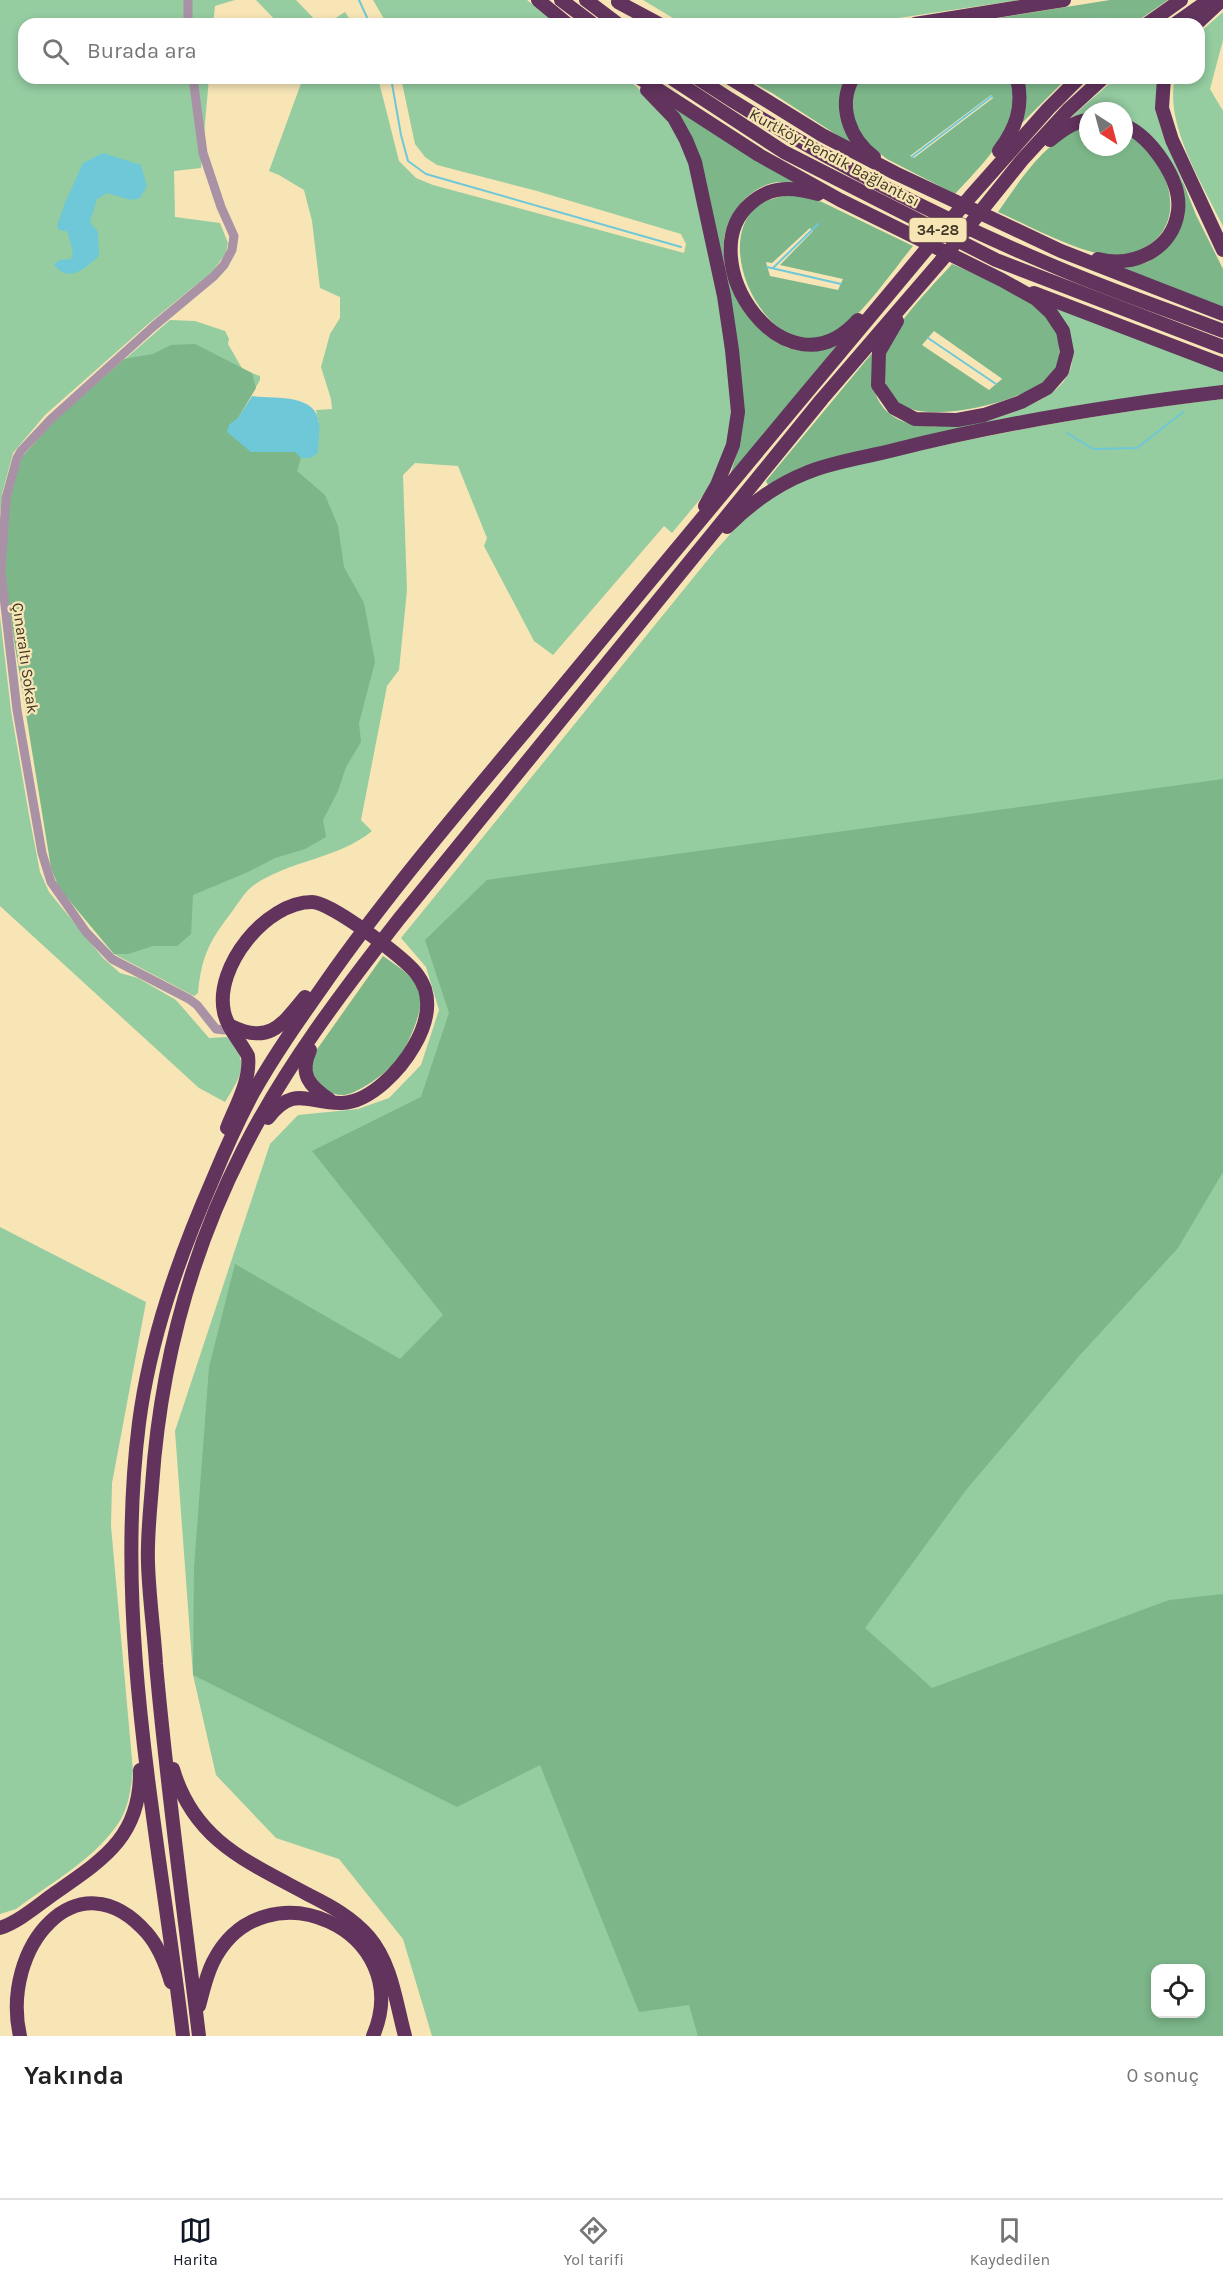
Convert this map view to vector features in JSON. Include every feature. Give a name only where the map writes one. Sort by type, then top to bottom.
[{"type":"highway","points":[[538,0],[560,18]]},
{"type":"highway","points":[[561,0],[585,18]]},
{"type":"highway","points":[[586,0],[610,18]]},
{"type":"highway","points":[[952,18],[1064,0]]},
{"type":"highway","points":[[1156,18],[1181,0]]},
{"type":"highway","points":[[1184,18],[1209,0]]},
{"type":"highway","points":[[1202,18],[1222,0]]},
{"type":"highway","points":[[616,1],[640,18]]},
{"type":"highway","points":[[616,1],[648,18]]},
{"type":"highway","points":[[640,84],[674,118],[695,162],[720,273],[732,350],[738,412],[733,444],[717,485],[692,530]]},
{"type":"highway","points":[[649,84],[759,155],[840,200],[1036,299],[1051,313],[1063,332],[1067,352],[1062,371],[1047,388],[1021,402],[984,415],[957,420],[915,419],[894,408],[878,385],[879,352],[917,287]]},
{"type":"highway","name":"Kurtköy-Pendik Bağlantısı","points":[[679,84],[784,152],[996,260],[1223,347]]},
{"type":"highway","name":"Kurtköy-Pendik Bağlantısı","points":[[707,84],[792,136],[921,207],[1058,269],[1223,331]]},
{"type":"highway","points":[[740,84],[822,135],[895,173],[1061,251],[1223,314]]},
{"type":"highway","points":[[850,84],[846,115],[850,128],[868,153],[895,173]]},
{"type":"highway","points":[[970,197],[991,161],[1012,133],[1018,119],[1020,102],[1018,84]]},
{"type":"highway","points":[[231,1026],[256,1034],[279,1027],[970,197],[1019,140],[1073,84]]},
{"type":"highway","points":[[199,2036],[161,1716],[148,1563],[155,1443],[162,1385],[176,1324],[205,1239],[243,1150],[284,1079],[344,990],[399,919],[673,582],[917,287],[988,205],[1022,160],[1068,110],[1097,84]]},
{"type":"highway","points":[[1164,84],[1162,108],[1172,140],[1223,250]]},
{"type":"highway","points":[[1022,160],[1062,130],[1079,122]]},
{"type":"highway","points":[[1061,251],[1110,262],[1134,260],[1149,254],[1165,242],[1178,210],[1177,195],[1169,173],[1157,152],[1141,135],[1133,130]]},
{"type":"highway","points":[[840,200],[795,188],[786,188],[756,198],[738,218],[730,246],[732,263],[742,293],[757,317],[766,327],[788,341],[814,345],[826,343],[840,337],[851,328],[905,275]]},
{"type":"highway","points":[[1002,280],[1223,365]]},
{"type":"highway","points":[[673,582],[752,504],[775,488],[807,472],[936,439],[1116,406],[1223,392]]},
{"type":"highway","points":[[0,1928],[16,1920],[95,1865],[116,1846],[125,1834],[135,1812],[141,1788],[133,1591],[134,1489],[140,1419],[160,1323],[217,1152],[249,1071],[248,1056],[226,1019],[223,1005],[226,981],[234,960],[256,929],[282,910],[305,903],[322,903],[339,913],[417,974],[427,998],[426,1017],[414,1046],[397,1071],[373,1091],[348,1102],[334,1103],[298,1097],[285,1102],[274,1110],[243,1150]]},
{"type":"highway","points":[[185,1244],[229,1142],[254,1092],[307,1008],[372,918]]},
{"type":"highway","points":[[334,1103],[312,1085],[304,1067],[310,1049],[344,990]]},
{"type":"highway","points":[[161,1716],[176,1780],[194,1817],[224,1846],[326,1904],[360,1927],[371,1939],[388,1972],[405,2036]]},
{"type":"highway","points":[[140,1720],[183,2036]]},
{"type":"highway","points":[[21,1933],[41,1916],[53,1910],[77,1904],[106,1906],[122,1912],[135,1921],[156,1945],[179,2006]]},
{"type":"highway","points":[[196,2017],[213,1962],[234,1935],[262,1918],[280,1913],[296,1913],[323,1918],[338,1925],[367,1952],[379,1981],[380,2003],[376,2032]]},
{"type":"highway","points":[[2,1995],[9,2016],[20,2036]]},
{"type":"street","points":[[188,0],[188,18]]},
{"type":"street","name":"Çınaraltı Sokak","points":[[195,84],[203,153],[221,207],[234,236],[232,250],[224,265],[214,276],[51,418],[21,451],[6,498],[1,572],[17,710],[40,843],[51,882],[86,932],[112,959],[189,999],[197,1005],[216,1029],[231,1026]]},
{"type":"green space","points":[[0,0],[235,0],[215,6],[214,18],[18,18],[18,84],[208,84],[201,168],[174,171],[175,217],[220,223],[228,243],[226,253],[213,271],[148,324],[45,415],[13,453],[2,494],[0,516]]},
{"type":"green space","points":[[256,0],[296,0],[313,18],[273,18]]},
{"type":"green space","points":[[373,0],[527,0],[549,18],[384,18]]},
{"type":"green space","points":[[643,0],[1019,0],[898,18],[673,18]]},
{"type":"green space","points":[[1110,0],[1168,0],[1142,18],[998,18]]},
{"type":"green space","points":[[345,12],[349,18],[336,18]]},
{"type":"green space","points":[[1223,12],[1223,40],[1210,89],[1223,111],[1223,226],[1187,154],[1175,115],[1173,96],[1174,84],[1205,84],[1205,28]]},
{"type":"green space","points":[[301,84],[380,84],[399,161],[416,178],[433,185],[684,253],[686,244],[681,234],[537,191],[437,165],[425,157],[415,144],[402,84],[633,84],[666,117],[681,139],[691,166],[720,302],[732,409],[729,439],[723,462],[706,492],[672,533],[664,526],[553,655],[534,641],[484,546],[487,538],[458,466],[415,463],[403,475],[407,590],[399,670],[387,686],[361,820],[372,831],[344,848],[283,870],[250,888],[221,926],[211,944],[201,971],[198,993],[194,996],[114,954],[59,888],[56,419],[170,320],[195,321],[225,331],[229,339],[228,344],[243,370],[260,376],[260,380],[238,418],[286,451],[296,452],[301,458],[319,423],[316,410],[332,409],[321,367],[330,334],[340,318],[340,297],[320,288],[312,221],[304,190],[269,171]]},
{"type":"green space","points":[[756,84],[844,84],[840,104],[842,121],[854,146]]},
{"type":"green space","points":[[856,84],[1013,84],[1015,95],[1008,127],[989,156],[955,194],[887,159],[866,143],[858,132],[851,105]],"holes":[[[991,95],[993,98],[914,158],[910,156]]]},
{"type":"green space","points":[[1023,84],[1061,84],[1022,123],[1025,107]]},
{"type":"green space","points":[[1109,84],[1158,84],[1158,105],[1163,131],[1183,182],[1180,184],[1158,146],[1134,124],[1133,102],[1088,102]]},
{"type":"green space","points":[[668,102],[800,185],[783,182],[771,183],[751,193],[743,201],[726,230],[724,257],[728,275],[744,310],[756,326],[771,338],[786,347],[803,351],[838,344],[730,475],[740,443],[702,169]]},
{"type":"green space","points":[[1079,110],[1079,116],[1071,117]]},
{"type":"green space","points":[[1079,129],[1079,156],[1133,156],[1133,137],[1140,141],[1159,165],[1169,193],[1170,208],[1168,221],[1161,234],[1149,245],[1127,255],[1119,256],[1090,252],[998,212],[1026,173],[1047,149]]},
{"type":"green space","points":[[1183,182],[1196,215],[1223,269],[1223,308],[1120,269],[1148,262],[1165,250],[1175,236],[1180,184]]},
{"type":"green space","points":[[793,194],[822,202],[913,246],[860,312],[835,333],[824,338],[803,339],[783,330],[766,315],[752,294],[743,271],[740,248],[744,226],[755,208],[763,202]],"holes":[[[810,228],[813,231],[780,265],[843,279],[838,290],[770,276],[766,262],[772,263]]]},
{"type":"green space","points":[[952,264],[1012,291],[1048,316],[1059,341],[1058,361],[1056,368],[1046,380],[1009,399],[961,410],[918,411],[904,406],[893,397],[883,376],[883,354],[903,320]],"holes":[[[934,331],[1002,379],[989,390],[922,345]]]},
{"type":"green space","points":[[1055,307],[1223,370],[1223,389],[987,425],[987,421],[1030,405],[1062,384],[1070,370],[1072,353],[1068,332]]},
{"type":"green space","points":[[195,344],[252,373],[256,388],[238,418],[229,425],[251,452],[296,452],[301,458],[297,471],[325,495],[338,526],[344,567],[364,603],[375,662],[359,723],[361,742],[346,767],[338,791],[323,820],[326,837],[305,849],[275,858],[193,895],[191,934],[177,946],[153,946],[128,954],[114,954],[59,888],[51,868],[8,603],[5,571],[9,496],[22,457],[56,419],[124,359],[153,354],[171,345]]},
{"type":"green space","points":[[873,352],[873,379],[878,399],[889,413],[903,421],[921,425],[942,426],[987,421],[987,425],[769,487],[766,481]]},
{"type":"green space","points":[[1223,399],[1223,2036],[432,2036],[403,1939],[339,1859],[276,1838],[216,1775],[193,1675],[175,1431],[270,1144],[298,1115],[358,1109],[389,1098],[421,1065],[439,1010],[426,967],[401,938],[715,551],[755,509],[785,488],[817,475],[850,466],[1020,430]]},
{"type":"green space","points":[[0,616],[11,711],[29,815],[40,872],[49,892],[103,958],[120,973],[138,978],[176,1000],[209,1038],[227,1037],[239,1055],[241,1070],[225,1102],[199,1088],[0,906]]},
{"type":"green space","points":[[1223,779],[1223,1172],[1178,1248],[1080,1355],[966,1490],[865,1628],[932,1688],[1169,1600],[1223,1594],[1223,2036],[698,2036],[689,2005],[639,2012],[540,1765],[457,1807],[193,1675],[194,1568],[209,1367],[235,1264],[400,1359],[443,1315],[312,1151],[421,1097],[449,1013],[425,940],[487,880]]},
{"type":"green space","points":[[383,956],[405,972],[418,988],[421,1002],[414,1029],[397,1060],[372,1082],[349,1094],[338,1095],[325,1091],[314,1074],[313,1055]]},
{"type":"green space","points":[[0,1227],[146,1302],[112,1483],[111,1526],[133,1771],[129,1796],[121,1819],[100,1846],[59,1879],[16,1909],[0,1914]]},
{"type":"water","points":[[103,153],[141,165],[147,186],[140,198],[131,200],[107,193],[97,199],[90,222],[98,232],[99,256],[77,272],[65,273],[54,264],[60,260],[71,259],[73,253],[68,233],[59,230],[57,226],[83,163]]},
{"type":"water","points":[[252,396],[283,398],[303,402],[311,407],[319,424],[318,453],[310,458],[301,458],[295,452],[251,452],[227,432],[229,425],[238,418]]},
{"type":"waterway","points":[[359,0],[367,18]]},
{"type":"waterway","points":[[392,84],[408,161],[426,174],[681,247]]},
{"type":"waterway","points":[[912,157],[992,96]]},
{"type":"waterway","points":[[773,268],[818,224]]},
{"type":"waterway","points":[[767,267],[841,284]]},
{"type":"waterway","points":[[928,338],[996,384]]},
{"type":"waterway","points":[[1067,433],[1093,449],[1137,448],[1183,412]]}]
